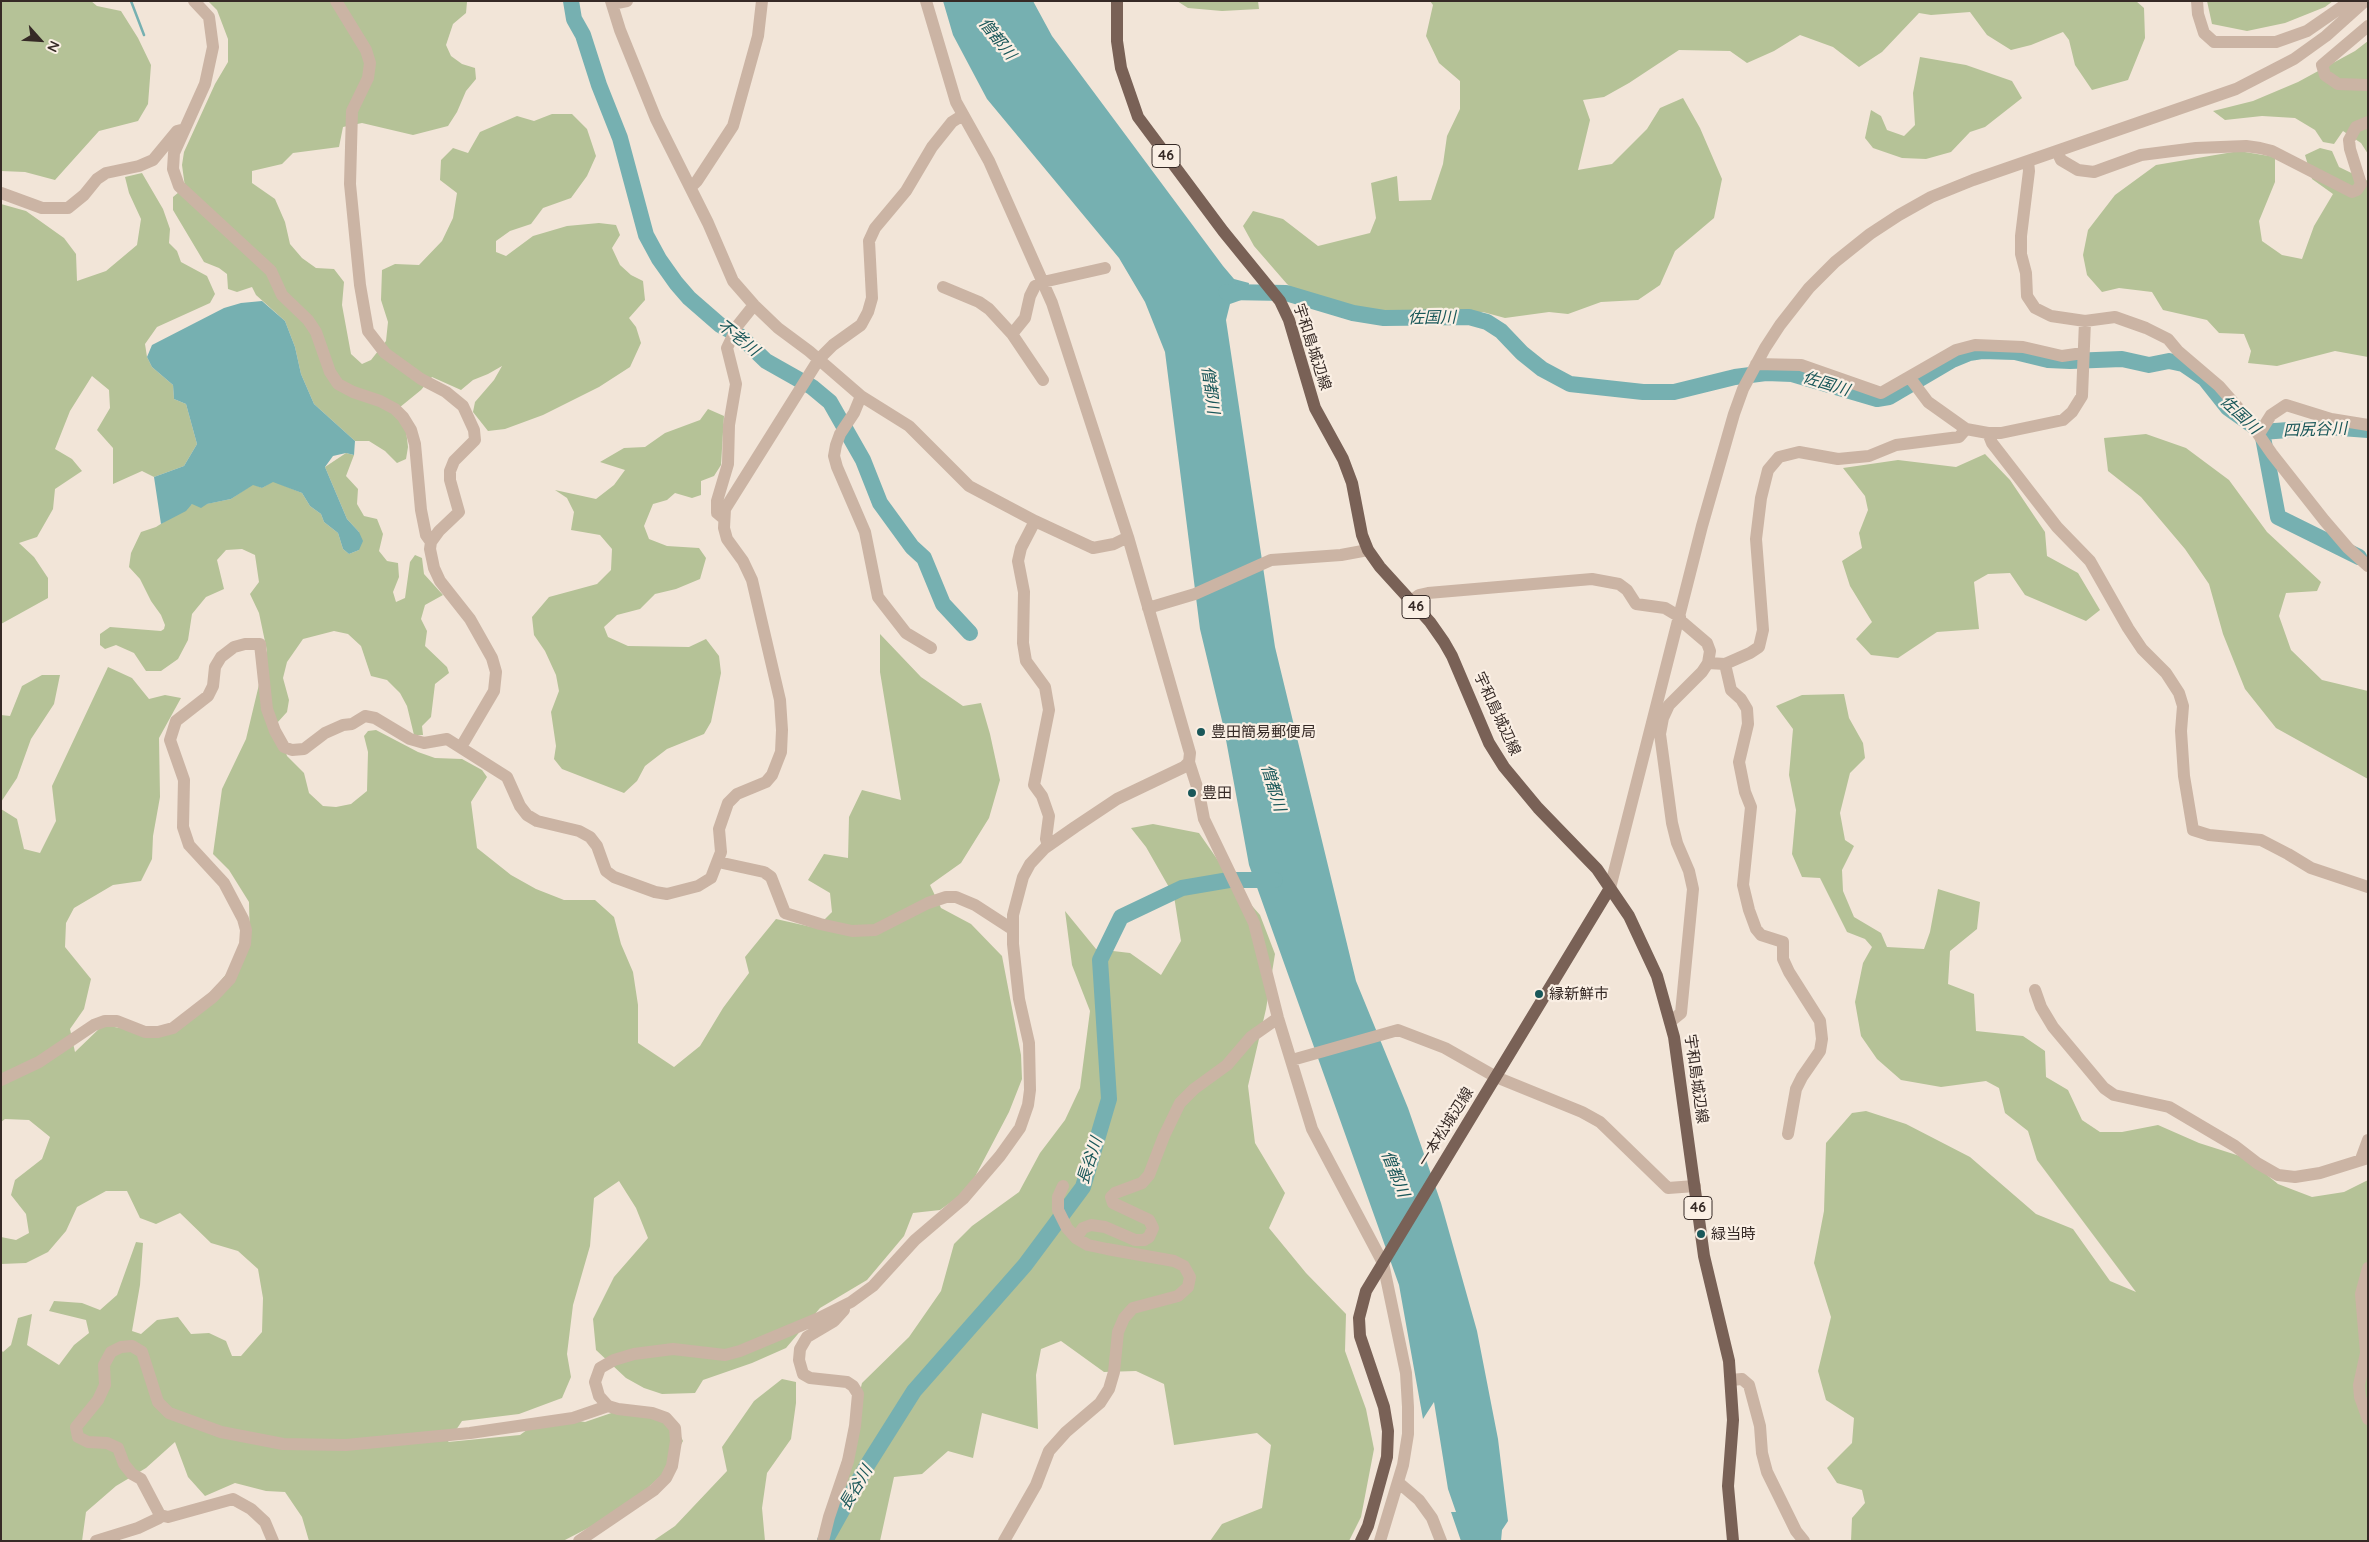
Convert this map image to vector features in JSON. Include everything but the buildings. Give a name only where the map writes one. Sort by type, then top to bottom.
[{"type":"main road","name":"宇和島城辺線","points":[[1117,1],[1117,41],[1121,68],[1138,117],[1223,231],[1274,292],[1289,320],[1315,408],[1343,459],[1349,475],[1362,535],[1368,550],[1380,567],[1430,622],[1452,656],[1489,744],[1504,767],[1538,808],[1597,869],[1629,916],[1644,944],[1657,976],[1671,1021],[1704,1256],[1723,1329],[1731,1380],[1733,1420],[1728,1486],[1733,1541]]},
{"type":"main road","name":"一本松城辺線","points":[[1361,1541],[1368,1526],[1387,1457],[1388,1431],[1384,1407],[1360,1336],[1359,1318],[1366,1291],[1610,888]]},
{"type":"street","points":[[194,1],[209,17],[213,47],[205,84],[183,129],[174,153],[173,169],[179,186],[271,271],[282,295],[308,320],[316,332],[330,372],[338,384],[395,409],[411,430],[421,510],[426,535],[431,542]]},
{"type":"street","points":[[336,1],[366,50],[370,64],[368,78],[352,111],[350,184],[360,285],[368,331],[384,353],[421,379],[446,392],[463,406],[474,430],[474,440],[454,461],[450,471],[450,480],[459,512],[439,531],[431,542],[430,549],[434,568],[440,581],[470,619],[492,658],[496,672],[494,691],[461,747]]},
{"type":"street","points":[[627,1],[612,3],[620,30],[656,119],[691,188],[733,281],[754,305],[778,328],[819,359],[861,396],[909,426],[969,486],[1035,521],[1093,548],[1114,544],[1128,538]]},
{"type":"street","points":[[691,188],[733,126],[758,36],[762,1]]},
{"type":"street","points":[[926,1],[949,83],[963,115],[989,161],[1043,282],[1080,386],[1128,538],[1190,754],[1189,762],[1199,793],[1204,819],[1254,922],[1278,1018],[1312,1129],[1383,1263],[1406,1373],[1408,1434],[1399,1483],[1380,1541]]},
{"type":"street","points":[[2197,1],[2198,14],[2204,33],[2214,42],[2276,42],[2308,31],[2346,4],[2361,5]]},
{"type":"street","points":[[1610,888],[1734,414],[1756,364],[1780,325],[1809,288],[1835,262],[1870,234],[1899,214],[1932,197],[1973,180],[2236,88],[2267,74],[2326,36],[2361,5]]},
{"type":"street","points":[[2368,26],[2322,65],[2325,75],[2338,84],[2368,86]]},
{"type":"street","points":[[1,1080],[39,1062],[94,1025],[105,1021],[117,1021],[145,1032],[158,1032],[173,1028],[213,997],[230,979],[245,944],[246,930],[243,919],[224,883],[189,845],[183,827],[184,780],[170,740],[176,721],[208,696],[213,686],[215,667],[221,657],[234,647],[245,644],[260,644],[266,709],[284,747],[292,750],[304,749],[325,733],[343,725],[352,724],[365,716],[375,718],[410,739],[424,743],[447,739],[461,747],[466,753],[507,777],[520,806],[527,815],[537,821],[579,831],[590,837],[598,846],[606,871],[614,877],[655,892],[667,894],[698,886],[710,878],[721,852],[719,829],[728,803],[737,794],[766,782],[772,776],[781,752],[782,730],[780,700],[752,580],[743,561],[727,539],[723,518],[733,494],[819,359],[833,345],[861,325],[868,312],[872,298],[869,241],[872,234],[906,191],[932,147],[952,122],[963,115]]},
{"type":"street","points":[[2057,151],[2060,160],[2078,170],[2094,172],[2141,155],[2196,148],[2246,146],[2272,151],[2352,192],[2357,190],[2361,184],[2350,148],[2350,140],[2356,127],[2368,122]]},
{"type":"street","points":[[1,193],[42,208],[68,208],[84,196],[97,179],[106,173],[139,166],[153,160],[177,131],[183,129]]},
{"type":"street","points":[[2028,161],[2029,171],[2021,236],[2027,296],[2035,308],[2051,316],[2085,321],[2114,317],[2146,328],[2168,339],[2191,363],[2219,386],[2259,434],[2272,454],[2324,520],[2348,548],[2368,566]]},
{"type":"street","points":[[1012,334],[1025,318],[1030,296],[1035,286],[1043,282],[1105,268]]},
{"type":"street","points":[[943,287],[979,302],[989,309],[1012,334],[1043,380]]},
{"type":"street","points":[[723,518],[717,513],[717,501],[728,464],[729,425],[736,384],[727,348],[738,325],[754,305]]},
{"type":"street","points":[[1910,378],[1928,402],[1966,429],[1988,433],[2001,432],[2063,420],[2072,412],[2082,396],[2085,321]]},
{"type":"street","points":[[1756,364],[1801,364],[1881,393],[1956,350],[1975,345],[2023,347],[2062,356],[2083,353]]},
{"type":"street","points":[[861,396],[836,445],[834,456],[837,467],[865,532],[878,597],[906,633],[931,648]]},
{"type":"street","points":[[2259,434],[2271,415],[2286,405],[2330,419],[2368,425]]},
{"type":"street","points":[[1708,663],[1725,664],[1759,647],[1763,630],[1756,539],[1764,483],[1774,462],[1787,454],[1798,452],[1838,459],[1869,456],[1896,445],[1959,437],[1966,429]]},
{"type":"street","points":[[1988,433],[1992,443],[2057,527],[2090,561],[2142,649],[2166,673],[2179,693],[2183,706],[2181,732],[2184,776],[2193,830],[2209,835],[2261,840],[2311,868],[2368,887]]},
{"type":"street","points":[[1035,521],[1021,548],[1018,561],[1024,592],[1026,660],[1045,687],[1049,710],[1034,785],[1042,796],[1049,816],[1046,838],[1048,845]]},
{"type":"street","points":[[1148,608],[1195,594],[1271,560],[1342,555],[1368,550]]},
{"type":"street","points":[[1411,601],[1419,595],[1428,593],[1592,579],[1619,584],[1627,590],[1636,604],[1665,608],[1680,618],[1707,643],[1710,651],[1708,663],[1670,705],[1663,718],[1660,734],[1672,823],[1677,842],[1689,871],[1693,889],[1681,1012],[1671,1021]]},
{"type":"street","points":[[1725,664],[1731,690],[1741,699],[1747,709],[1748,724],[1739,762],[1745,792],[1751,807],[1743,885],[1749,910],[1756,929],[1761,935],[1783,942],[1783,959],[1789,972],[1820,1021],[1822,1039],[1820,1051],[1796,1089],[1788,1134]]},
{"type":"street","points":[[579,1541],[654,1490],[666,1478],[672,1466],[676,1441],[675,1428],[666,1418],[652,1412],[618,1409],[608,1406],[599,1396],[595,1382],[600,1368],[614,1360],[634,1354],[673,1349],[725,1355],[819,1318],[851,1302],[873,1286],[915,1240],[963,1198],[1000,1156],[1013,1139],[1024,1118],[1030,1090],[1030,1053],[1016,983],[1012,929],[1013,914],[1023,877],[1030,864],[1048,845],[1117,799],[1184,767],[1189,762]]},
{"type":"street","points":[[718,862],[764,872],[771,877],[785,912],[820,924],[852,931],[876,930],[928,903],[956,897],[975,905],[1012,929]]},
{"type":"street","points":[[2035,990],[2041,1007],[2062,1039],[2104,1088],[2114,1095],[2169,1107],[2235,1146],[2257,1163],[2278,1174],[2296,1177],[2320,1173],[2364,1159],[2368,1140]]},
{"type":"street","points":[[1076,1238],[1083,1228],[1091,1225],[1105,1227],[1135,1240],[1144,1240],[1150,1237],[1153,1228],[1149,1220],[1113,1203],[1111,1197],[1115,1193],[1142,1183],[1149,1176],[1164,1136],[1180,1103],[1194,1089],[1227,1065],[1251,1037],[1278,1018]]},
{"type":"street","points":[[1292,1060],[1398,1030],[1414,1035],[1445,1048],[1496,1076],[1582,1112],[1600,1122],[1668,1188],[1695,1186]]},
{"type":"street","points":[[1004,1541],[1036,1486],[1049,1452],[1066,1432],[1100,1402],[1109,1389],[1114,1372],[1118,1332],[1124,1318],[1133,1308],[1178,1296],[1188,1287],[1190,1277],[1184,1266],[1174,1261],[1088,1245],[1076,1238],[1067,1228],[1058,1210],[1058,1197],[1063,1186]]},
{"type":"street","points":[[2368,1268],[2361,1294],[2366,1353],[2359,1385],[2360,1397],[2368,1418]]},
{"type":"street","points":[[823,1541],[828,1517],[848,1461],[855,1426],[858,1394],[853,1386],[847,1382],[806,1376],[799,1360],[800,1350],[806,1338],[834,1321],[851,1302]]},
{"type":"street","points":[[273,1541],[265,1522],[251,1509],[233,1499],[168,1517],[160,1515],[141,1479],[132,1474],[124,1464],[118,1448],[107,1443],[88,1442],[78,1437],[76,1427],[98,1400],[105,1385],[104,1366],[111,1352],[122,1347],[132,1346],[142,1352],[158,1402],[169,1413],[221,1432],[283,1444],[346,1445],[470,1433],[573,1418],[608,1406]]},
{"type":"street","points":[[1731,1380],[1742,1379],[1749,1385],[1760,1426],[1762,1454],[1767,1472],[1796,1531],[1804,1541]]},
{"type":"street","points":[[1399,1483],[1419,1500],[1432,1518],[1441,1541]]},
{"type":"street","points":[[96,1541],[138,1528],[159,1518],[160,1515]]},
{"type":"green space","points":[[1,1],[91,1],[97,6],[121,11],[138,38],[151,65],[148,104],[138,121],[99,131],[55,180],[25,172],[1,171]]},
{"type":"green space","points":[[208,1],[467,2],[466,13],[453,24],[446,45],[451,56],[462,64],[475,68],[476,79],[466,91],[457,112],[448,126],[413,135],[362,123],[343,127],[339,147],[293,153],[282,164],[252,171],[252,183],[275,199],[285,222],[290,244],[302,258],[316,268],[334,269],[344,282],[342,305],[351,354],[362,364],[371,360],[386,341],[388,322],[381,300],[382,270],[395,264],[419,265],[442,241],[453,218],[457,193],[440,180],[441,160],[453,148],[468,153],[480,132],[517,116],[534,121],[552,114],[572,114],[587,129],[596,156],[587,176],[571,198],[543,208],[531,224],[510,231],[496,241],[496,252],[506,256],[533,236],[567,226],[599,223],[616,225],[620,235],[612,248],[620,265],[631,275],[643,281],[645,300],[629,318],[636,327],[641,343],[630,367],[599,387],[543,415],[505,429],[488,431],[473,412],[475,402],[494,380],[502,366],[473,380],[461,390],[432,377],[421,390],[394,412],[406,430],[408,447],[406,459],[397,463],[385,451],[369,441],[355,441],[314,404],[301,374],[295,347],[285,321],[256,295],[252,287],[237,292],[228,289],[227,274],[219,268],[204,262],[173,210],[173,197],[185,187],[182,165],[184,152],[215,84],[228,62],[228,39],[217,10]]},
{"type":"green space","points":[[1177,1],[1258,1],[1259,9],[1222,11],[1188,8]]},
{"type":"green space","points":[[1430,1],[2136,1],[2144,8],[2145,38],[2128,80],[2092,90],[2075,65],[2069,40],[2063,32],[2031,45],[2011,50],[1987,35],[1970,12],[1931,15],[1919,13],[1882,52],[1859,67],[1833,47],[1800,35],[1774,51],[1747,63],[1730,51],[1679,50],[1604,97],[1583,100],[1590,120],[1578,170],[1612,164],[1647,129],[1660,108],[1683,98],[1700,128],[1722,179],[1714,218],[1675,251],[1660,285],[1638,300],[1601,302],[1568,314],[1549,312],[1505,318],[1483,312],[1326,312],[1287,284],[1254,246],[1243,226],[1253,211],[1283,219],[1318,246],[1370,233],[1376,218],[1371,183],[1397,176],[1399,201],[1431,200],[1443,164],[1447,136],[1460,109],[1460,81],[1439,63],[1426,36],[1433,5]]},
{"type":"green space","points":[[2207,1],[2333,1],[2325,7],[2285,23],[2247,31],[2212,24]]},
{"type":"green space","points":[[2368,41],[2368,154],[2361,143],[2343,131],[2334,144],[2323,142],[2315,130],[2295,118],[2262,116],[2225,120],[2213,111],[2253,101],[2298,82],[2355,51]]},
{"type":"green space","points":[[1920,57],[1966,65],[2012,81],[2022,98],[1985,127],[1970,132],[1951,152],[1926,159],[1902,158],[1873,148],[1865,138],[1871,110],[1881,116],[1887,130],[1904,136],[1915,125],[1913,93]]},
{"type":"green space","points":[[2320,148],[2332,151],[2339,167],[2368,181],[2368,357],[2335,351],[2277,366],[2248,363],[2251,351],[2244,334],[2219,333],[2207,320],[2163,310],[2152,292],[2119,288],[2102,292],[2087,275],[2083,255],[2088,230],[2115,195],[2156,165],[2239,151],[2275,157],[2275,182],[2259,221],[2262,241],[2282,255],[2302,259],[2314,226],[2333,194],[2312,179],[2305,155]]},
{"type":"green space","points":[[142,173],[163,209],[170,229],[169,243],[177,251],[181,262],[207,276],[215,294],[210,303],[157,327],[145,344],[147,357],[152,367],[173,385],[174,399],[186,404],[197,444],[184,466],[154,477],[142,471],[113,484],[113,448],[97,430],[110,408],[109,390],[92,376],[70,411],[55,449],[72,459],[82,471],[55,489],[53,509],[37,537],[19,543],[34,557],[48,578],[48,598],[1,624],[1,204],[26,211],[64,238],[76,254],[77,281],[106,271],[137,245],[141,219],[129,193],[125,177]]},
{"type":"green space","points":[[708,409],[724,416],[721,465],[714,476],[701,481],[701,495],[692,498],[675,493],[667,500],[653,504],[644,526],[649,539],[667,546],[699,548],[706,558],[700,579],[676,589],[655,594],[640,609],[617,615],[604,627],[608,637],[628,646],[689,647],[706,639],[719,656],[721,673],[711,722],[704,734],[667,749],[645,766],[637,781],[624,793],[562,769],[554,759],[556,746],[551,712],[559,691],[556,675],[545,651],[534,635],[532,617],[549,597],[597,584],[611,570],[612,549],[600,535],[571,530],[574,512],[567,498],[555,490],[596,499],[614,485],[625,470],[600,462],[624,448],[645,447],[665,433],[700,420]]},
{"type":"green space","points":[[2146,434],[2186,448],[2229,480],[2267,532],[2321,582],[2317,591],[2286,593],[2279,616],[2291,650],[2322,680],[2368,691],[2368,779],[2276,728],[2245,689],[2223,634],[2209,584],[2185,549],[2141,497],[2108,471],[2104,438]]},
{"type":"green space","points":[[346,453],[354,455],[346,476],[358,489],[357,504],[364,516],[377,519],[383,534],[379,551],[387,561],[398,563],[399,577],[393,592],[396,602],[405,598],[410,562],[415,555],[422,558],[424,574],[443,595],[425,605],[421,619],[427,631],[425,646],[447,667],[449,673],[435,684],[431,717],[422,726],[423,735],[414,735],[407,706],[400,693],[387,680],[371,676],[361,646],[348,634],[334,631],[303,639],[287,662],[283,678],[289,700],[287,712],[277,723],[287,756],[304,773],[309,793],[323,806],[336,807],[351,804],[367,791],[368,752],[364,736],[368,731],[376,730],[418,752],[435,758],[462,759],[482,770],[487,777],[471,802],[477,848],[511,875],[536,889],[564,900],[595,900],[614,917],[621,944],[633,972],[638,1005],[638,1043],[674,1067],[700,1046],[723,1008],[749,973],[745,957],[776,919],[816,928],[832,912],[830,893],[808,880],[824,854],[848,858],[849,817],[862,790],[901,800],[880,672],[880,634],[921,677],[963,706],[981,703],[1000,780],[989,818],[961,863],[930,885],[941,908],[971,924],[1002,956],[1021,1055],[1022,1079],[1009,1112],[968,1190],[940,1210],[913,1213],[904,1236],[867,1280],[820,1308],[786,1348],[752,1363],[703,1380],[695,1393],[662,1394],[644,1388],[626,1378],[596,1350],[593,1319],[614,1277],[648,1238],[636,1208],[619,1181],[594,1198],[590,1246],[573,1305],[567,1354],[571,1377],[562,1398],[519,1414],[462,1421],[448,1442],[520,1435],[546,1416],[585,1422],[629,1407],[671,1416],[683,1441],[667,1470],[638,1497],[594,1525],[563,1541],[309,1541],[302,1517],[285,1492],[266,1491],[235,1483],[205,1496],[188,1477],[175,1442],[146,1468],[116,1486],[86,1512],[82,1541],[1,1541],[1,1350],[3,1352],[11,1345],[18,1318],[32,1314],[27,1345],[59,1365],[74,1345],[89,1333],[86,1320],[49,1311],[54,1301],[82,1303],[100,1310],[117,1295],[136,1242],[143,1243],[140,1285],[132,1331],[141,1334],[157,1320],[178,1317],[191,1334],[209,1333],[226,1341],[232,1356],[241,1356],[262,1332],[263,1298],[258,1269],[238,1251],[211,1243],[180,1213],[156,1224],[140,1218],[127,1191],[106,1191],[77,1207],[66,1231],[48,1252],[26,1263],[1,1264],[1,1237],[16,1240],[29,1233],[26,1214],[11,1195],[15,1180],[42,1159],[50,1137],[29,1120],[5,1119],[1,1122],[1,809],[17,819],[24,849],[40,853],[56,821],[52,786],[108,667],[132,678],[149,699],[165,695],[181,698],[159,738],[160,797],[153,836],[152,859],[141,881],[113,885],[74,908],[66,923],[65,947],[91,979],[84,1009],[70,1029],[75,1052],[103,1025],[155,1037],[191,1017],[250,945],[249,902],[229,870],[213,854],[222,789],[246,739],[267,651],[259,613],[250,594],[259,582],[255,555],[242,549],[226,550],[217,560],[224,589],[206,597],[192,614],[188,640],[178,659],[161,671],[146,671],[134,653],[116,645],[105,649],[100,645],[100,634],[110,627],[161,631],[164,629],[165,625],[161,615],[151,601],[140,579],[129,567],[131,553],[141,532],[156,527],[192,504],[206,504],[231,499],[253,484],[262,488],[273,481],[302,493],[310,506],[321,514],[324,522],[338,533],[343,549],[349,554],[359,550],[359,532],[347,519],[325,467]]},
{"type":"green space","points":[[1985,454],[2010,480],[2045,532],[2047,556],[2078,573],[2100,610],[2086,621],[2025,595],[2010,573],[1988,574],[1974,582],[1979,629],[1937,632],[1898,658],[1871,655],[1856,639],[1872,622],[1850,586],[1842,561],[1862,548],[1859,533],[1868,510],[1865,496],[1843,468],[1898,460],[1956,467]]},
{"type":"green space","points":[[42,675],[60,675],[54,704],[31,739],[17,778],[1,802],[1,715],[10,716],[22,686]]},
{"type":"green space","points":[[1844,694],[1849,718],[1863,743],[1865,758],[1850,773],[1840,813],[1845,840],[1854,846],[1842,870],[1843,891],[1854,917],[1881,933],[1887,947],[1924,949],[1930,932],[1938,889],[1980,902],[1977,929],[1950,951],[1948,984],[1974,994],[1976,1031],[2023,1036],[2045,1051],[2046,1077],[2068,1090],[2082,1120],[2100,1132],[2122,1132],[2158,1125],[2199,1143],[2246,1158],[2278,1184],[2312,1197],[2344,1192],[2368,1180],[2368,1541],[1851,1541],[1852,1518],[1865,1503],[1862,1490],[1837,1483],[1827,1468],[1852,1443],[1854,1418],[1826,1400],[1818,1371],[1831,1317],[1814,1263],[1824,1211],[1826,1143],[1852,1113],[1866,1111],[1906,1124],[1970,1157],[2036,1214],[2073,1229],[2110,1281],[2136,1292],[2037,1160],[2028,1131],[2005,1113],[1999,1088],[1986,1081],[1941,1087],[1901,1080],[1877,1059],[1861,1036],[1855,1002],[1863,963],[1872,947],[1865,939],[1847,932],[1820,878],[1802,877],[1792,854],[1796,810],[1789,775],[1793,729],[1776,706],[1802,695]]},
{"type":"green space","points":[[1153,824],[1199,833],[1240,892],[1260,915],[1275,954],[1266,1009],[1248,1086],[1255,1143],[1285,1193],[1269,1228],[1306,1273],[1346,1314],[1345,1351],[1366,1409],[1374,1449],[1361,1517],[1349,1541],[1210,1541],[1222,1524],[1262,1508],[1271,1445],[1257,1433],[1174,1445],[1164,1384],[1136,1371],[1104,1372],[1061,1341],[1041,1349],[1036,1375],[1038,1429],[982,1413],[973,1458],[948,1451],[922,1474],[894,1477],[880,1541],[819,1541],[847,1444],[862,1383],[909,1337],[941,1291],[954,1244],[972,1226],[1019,1192],[1040,1153],[1065,1120],[1080,1088],[1090,1011],[1072,965],[1065,911],[1096,949],[1130,953],[1161,975],[1181,941],[1174,896],[1146,847],[1131,828]]},
{"type":"green space","points":[[782,1379],[796,1382],[796,1403],[791,1439],[767,1473],[762,1508],[765,1541],[653,1541],[675,1526],[727,1471],[722,1447],[754,1401]]},
{"type":"water","name":"僧都川","points":[[943,1],[1033,1],[1052,36],[1223,266],[1234,279],[1249,283],[1247,298],[1230,304],[1226,320],[1275,647],[1356,981],[1408,1108],[1441,1203],[1477,1331],[1498,1439],[1508,1521],[1502,1530],[1501,1541],[1461,1541],[1451,1512],[1456,1512],[1448,1489],[1434,1402],[1423,1419],[1399,1285],[1249,865],[1224,729],[1200,629],[1165,352],[1145,302],[1119,258],[987,99],[953,35]]},
{"type":"water","points":[[262,301],[285,321],[295,347],[301,374],[314,404],[355,441],[354,455],[346,453],[333,456],[325,467],[347,519],[359,532],[363,541],[359,550],[349,554],[343,549],[338,533],[324,522],[321,514],[310,506],[302,493],[273,482],[262,488],[253,485],[231,499],[207,504],[201,508],[192,504],[186,511],[161,524],[154,477],[184,466],[197,444],[186,404],[174,399],[173,385],[152,367],[147,357],[152,345],[224,308],[241,303]]},
{"type":"waterway","points":[[131,1],[144,35]]},
{"type":"waterway","name":"不老川","points":[[571,1],[574,19],[583,35],[599,85],[620,138],[646,235],[659,259],[689,298],[720,325],[740,336],[766,361],[812,387],[830,402],[863,460],[880,503],[912,547],[924,558],[943,604],[970,633]]},
{"type":"waterway","name":"佐国川","points":[[1226,292],[1286,293],[1353,313],[1384,318],[1469,317],[1487,322],[1501,331],[1522,353],[1542,369],[1570,384],[1643,392],[1674,392],[1735,377],[1766,373],[1792,374],[1877,399],[1889,397],[1952,360],[1969,353],[1982,351],[2015,352],[2048,360],[2122,359],[2149,365],[2169,361],[2183,364],[2205,379],[2228,408],[2262,432],[2278,517],[2359,557]]},
{"type":"waterway","name":"四尻谷川","points":[[2262,432],[2328,427],[2368,430]]},
{"type":"waterway","name":"長谷川","points":[[825,1541],[868,1464],[914,1391],[1025,1265],[1083,1187],[1109,1099],[1100,960],[1121,917],[1182,888],[1229,880],[1275,880]]},
{"type":"place","name":"豊田簡易郵便局","points":[[1201,732]]},
{"type":"place","name":"豊田","points":[[1192,793]]},
{"type":"place","name":"縁新鮮市","points":[[1539,994]]},
{"type":"place","name":"緑当時","points":[[1701,1234]]}]
